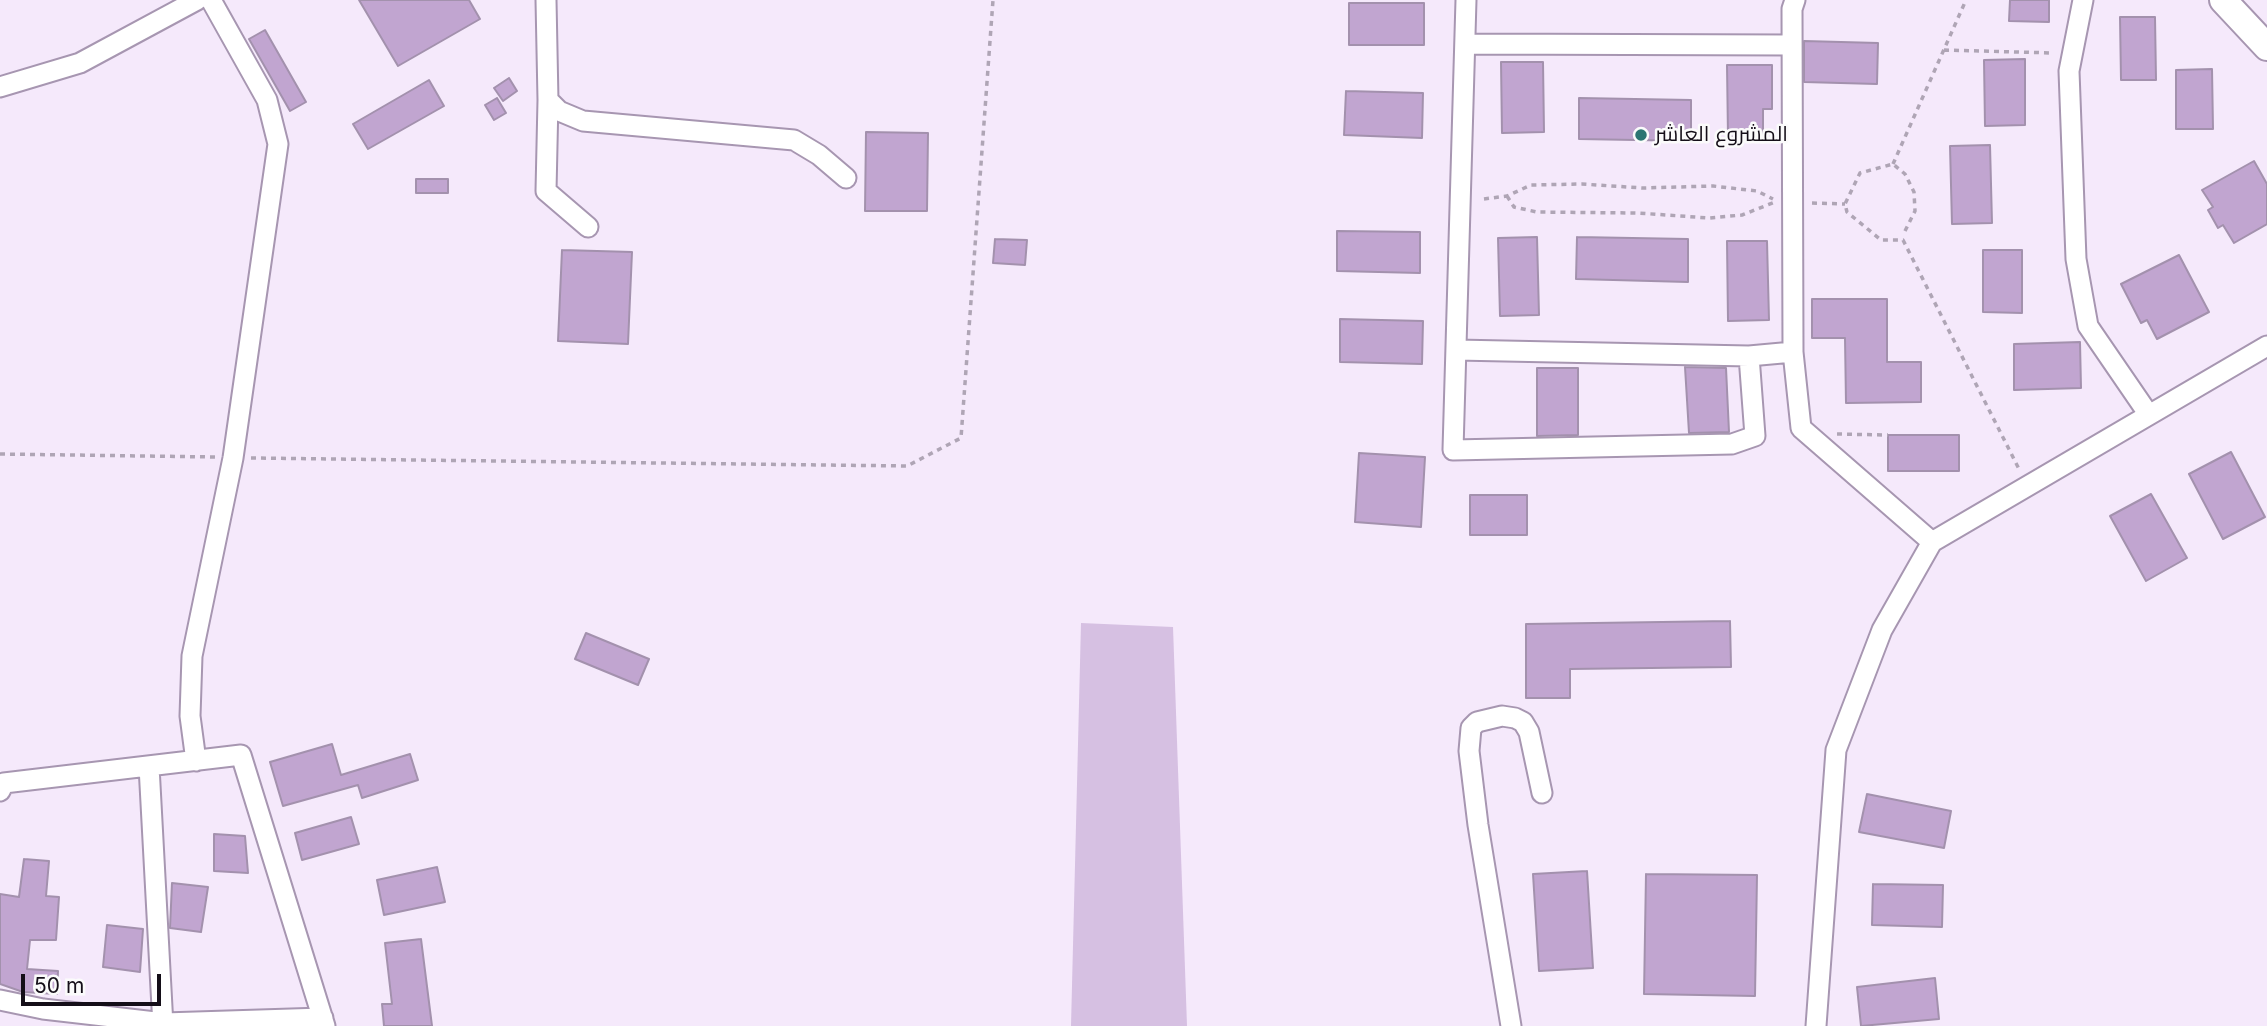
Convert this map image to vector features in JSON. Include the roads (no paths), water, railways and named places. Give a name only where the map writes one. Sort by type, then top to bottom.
[{"type":"street","points":[[0,87],[80,63],[197,0]]},
{"type":"street","points":[[196,761],[190,716],[192,656],[233,458],[278,144],[267,100],[211,0]]},
{"type":"street","points":[[546,0],[546,191],[588,226]]},
{"type":"street","points":[[1466,0],[1453,450],[1732,444],[1755,436],[1749,356]]},
{"type":"street","points":[[1795,0],[1791,9],[1793,352],[1801,428],[1933,542]]},
{"type":"street","points":[[2083,0],[2069,71],[2076,259],[2088,326],[2149,415]]},
{"type":"street","points":[[2223,0],[2267,47]]},
{"type":"street","points":[[1466,44],[1792,45]]},
{"type":"street","points":[[548,100],[559,111],[583,121],[794,140],[846,178]]},
{"type":"street","points":[[1816,1026],[1836,750],[1882,630],[1933,542],[2267,346]]},
{"type":"street","points":[[1456,350],[1749,356],[1793,352]]},
{"type":"street","points":[[1511,1026],[1478,825],[1468,739],[1477,722],[1502,716],[1523,722],[1529,732],[1542,793]]},
{"type":"street","points":[[0,790],[4,783],[241,755],[324,1022],[164,1024],[43,1009],[0,1000]]},
{"type":"street","points":[[149,766],[164,1024]]},
{"type":"place","name":"المشروع العاشر","points":[[1641,135]]}]
